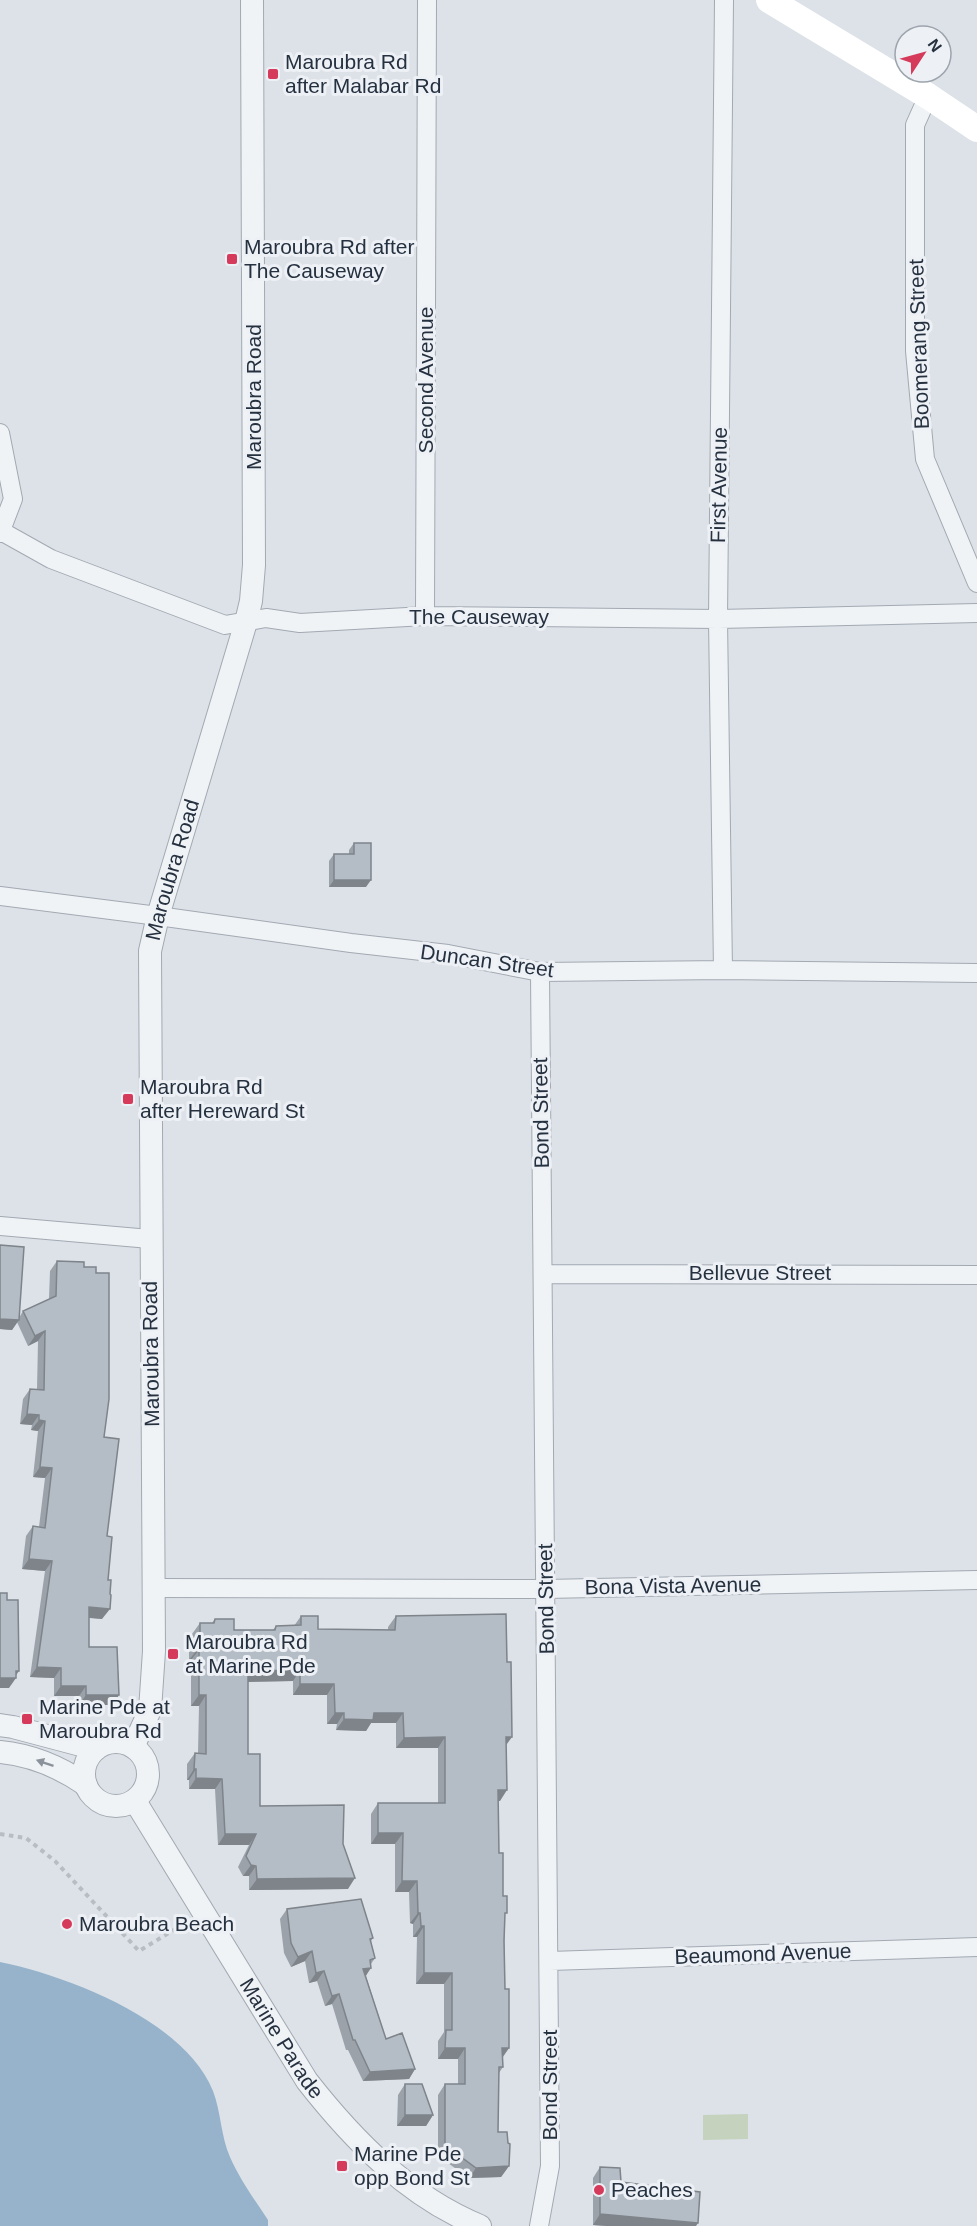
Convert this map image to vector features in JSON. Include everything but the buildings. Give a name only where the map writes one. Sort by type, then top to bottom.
[{"type":"main road","points":[[769,0],[928,96],[977,129]]},
{"type":"street","name":"Maroubra Road","points":[[133,1747],[150,1710],[154,1651],[150,951],[158,916],[251,601],[254,533],[252,0]]},
{"type":"street","name":"Second Avenue","points":[[425,616],[427,0]]},
{"type":"street","name":"First Avenue","points":[[723,0],[718,619],[723,970]]},
{"type":"street","name":"Boomerang Street","points":[[928,96],[915,125],[915,351],[925,459],[977,583]]},
{"type":"street","points":[[0,433],[13,499],[1,532]]},
{"type":"street","name":"The Causeway","points":[[1,532],[51,559],[225,625],[266,618],[300,623],[425,616],[718,619],[977,613]]},
{"type":"street","name":"Duncan Street","points":[[0,896],[448,954],[540,972],[723,970],[977,973]]},
{"type":"street","name":"Bond Street","points":[[539,2226],[550,2166],[540,972]]},
{"type":"street","points":[[0,1226],[150,1239]]},
{"type":"street","name":"Bellevue Street","points":[[543,1274],[977,1275]]},
{"type":"street","name":"Bona Vista Avenue","points":[[153,1588],[546,1589],[977,1580]]},
{"type":"street","points":[[0,1725],[96,1749]]},
{"type":"street","points":[[0,1752],[40,1761],[64,1770],[86,1785],[98,1801],[117,1807],[135,1801],[143,1793],[149,1773],[147,1763],[133,1747],[114,1742],[96,1749],[85,1765],[86,1785]]},
{"type":"street","name":"Marine Parade","points":[[135,1801],[307,2081],[329,2110],[381,2163],[443,2208],[480,2226]]},
{"type":"street","name":"Beaumond Avenue","points":[[550,1961],[977,1947]]},
{"type":"path","points":[[0,1834],[26,1838],[55,1861],[139,1951],[183,1925]]},
{"type":"green space","points":[[748,2114],[748,2139],[703,2140],[703,2115]]},
{"type":"water","points":[[0,1962],[58,1978],[90,1991],[151,2023],[178,2043],[199,2066],[213,2091],[230,2157],[268,2220],[268,2226],[0,2226]]},
{"type":"place","name":"Maroubra Rd after Malabar Rd","points":[[273,74]]},
{"type":"place","name":"Maroubra Rd after The Causeway","points":[[232,259]]},
{"type":"place","name":"Maroubra Rd after Hereward St","points":[[128,1099]]},
{"type":"place","name":"Maroubra Rd at Marine Pde","points":[[173,1654]]},
{"type":"place","name":"Marine Pde at Maroubra Rd","points":[[27,1719]]},
{"type":"place","name":"Maroubra Beach","points":[[67,1924]]},
{"type":"place","name":"Marine Pde opp Bond St","points":[[342,2166]]},
{"type":"place","name":"Peaches","points":[[599,2190]]}]
